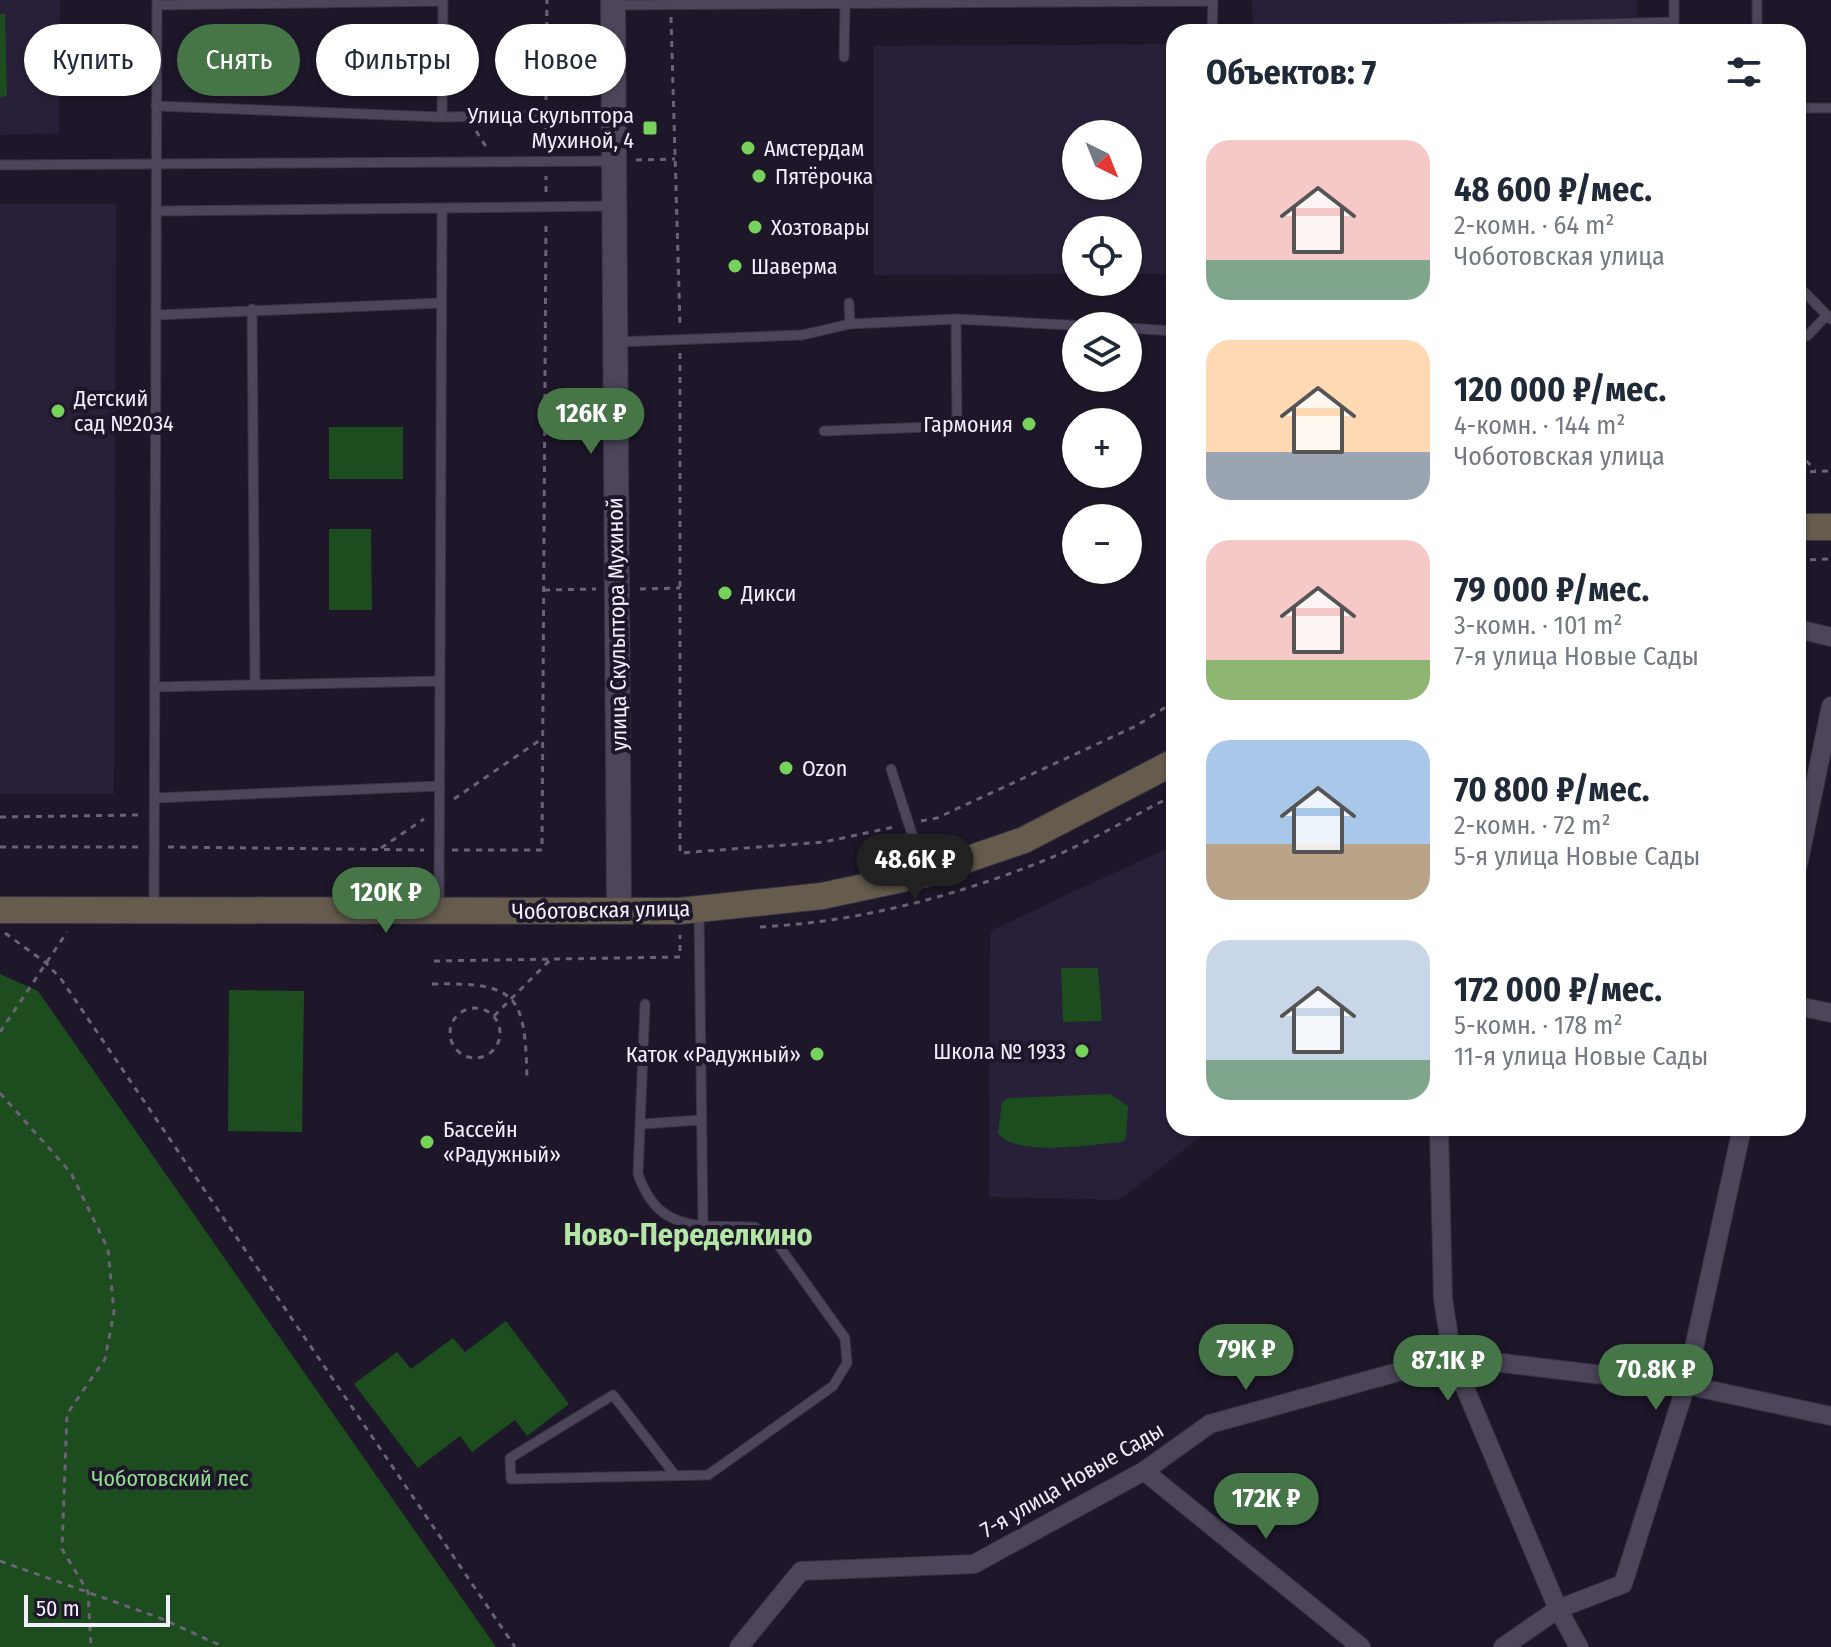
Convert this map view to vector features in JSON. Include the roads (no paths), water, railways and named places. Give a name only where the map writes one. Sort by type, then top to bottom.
[{"type":"main road","points":[[1806,527],[1831,527]]},
{"type":"main road","name":"Чоботовская улица","points":[[2,921],[154,910],[619,912],[699,909],[822,896],[925,874],[1024,840],[1166,766]]},
{"type":"street","name":"улица Скульптора Мухиной","points":[[613,3],[619,912]]},
{"type":"street","points":[[1806,631],[1831,637]]},
{"type":"street","points":[[1806,826],[1831,706]]},
{"type":"street","points":[[1806,1008],[1831,1013]]},
{"type":"street","points":[[1439,1136],[1443,1299],[1452,1357],[1558,1609],[1579,1647]]},
{"type":"street","points":[[1503,1647],[1558,1609],[1623,1584],[1686,1385],[1740,1136]]},
{"type":"street","name":"7-я улица Новые Сады","points":[[739,1647],[801,1571],[974,1564],[1144,1471],[1210,1424],[1452,1357],[1686,1385],[1831,1416]]},
{"type":"street","points":[[1144,1471],[1361,1647]]},
{"type":"lane","points":[[154,910],[157,3],[443,0],[442,117]]},
{"type":"lane","points":[[1674,0],[1674,24]]},
{"type":"lane","points":[[1757,0],[1757,24]]},
{"type":"lane","points":[[613,3],[1213,1],[1212,24]]},
{"type":"lane","points":[[844,57],[845,4]]},
{"type":"lane","points":[[156,106],[442,117],[613,114]]},
{"type":"lane","points":[[1806,108],[1831,108]]},
{"type":"lane","points":[[0,165],[613,161]]},
{"type":"lane","points":[[156,211],[613,206]]},
{"type":"lane","points":[[439,910],[442,208]]},
{"type":"lane","points":[[1806,294],[1829,317],[1807,336]]},
{"type":"lane","points":[[156,315],[441,303]]},
{"type":"lane","points":[[849,303],[850,324]]},
{"type":"lane","points":[[252,309],[255,685]]},
{"type":"lane","points":[[614,342],[802,335],[850,324],[956,319],[1062,325]]},
{"type":"lane","points":[[824,431],[957,426],[956,319]]},
{"type":"lane","points":[[1142,329],[1166,330]]},
{"type":"lane","points":[[155,687],[440,681]]},
{"type":"lane","points":[[891,769],[925,874]]},
{"type":"lane","points":[[155,798],[440,786]]},
{"type":"lane","points":[[699,909],[703,1226]]},
{"type":"lane","points":[[645,1004],[638,1174],[646,1195],[660,1213],[680,1223],[755,1227],[779,1246],[845,1338],[847,1363],[833,1386],[708,1475],[511,1479],[510,1458],[613,1395],[675,1475]]},
{"type":"lane","points":[[642,1124],[701,1120]]},
{"type":"place","name":"Улица Скульптора Мухиной, 4","points":[[650,128]]},
{"type":"place","name":"Амстердам","points":[[748,148]]},
{"type":"place","name":"Пятёрочка","points":[[759,176]]},
{"type":"place","name":"Хозтовары","points":[[755,227]]},
{"type":"place","name":"Шаверма","points":[[735,266]]},
{"type":"place","name":"Детский сад №2034","points":[[58,411]]},
{"type":"place","name":"Гармония","points":[[1029,424]]},
{"type":"place","name":"Дикси","points":[[725,593]]},
{"type":"place","name":"Ozon","points":[[786,768]]},
{"type":"place","name":"Школа № 1933","points":[[1082,1051]]},
{"type":"place","name":"Каток «Радужный»","points":[[817,1054]]},
{"type":"place","name":"Бассейн «Радужный»","points":[[427,1142]]},
{"type":"district","name":"Ново-Переделкино","points":[[688,1235]]},
{"type":"park label","name":"Чоботовский лес","points":[[170,1478]]}]
